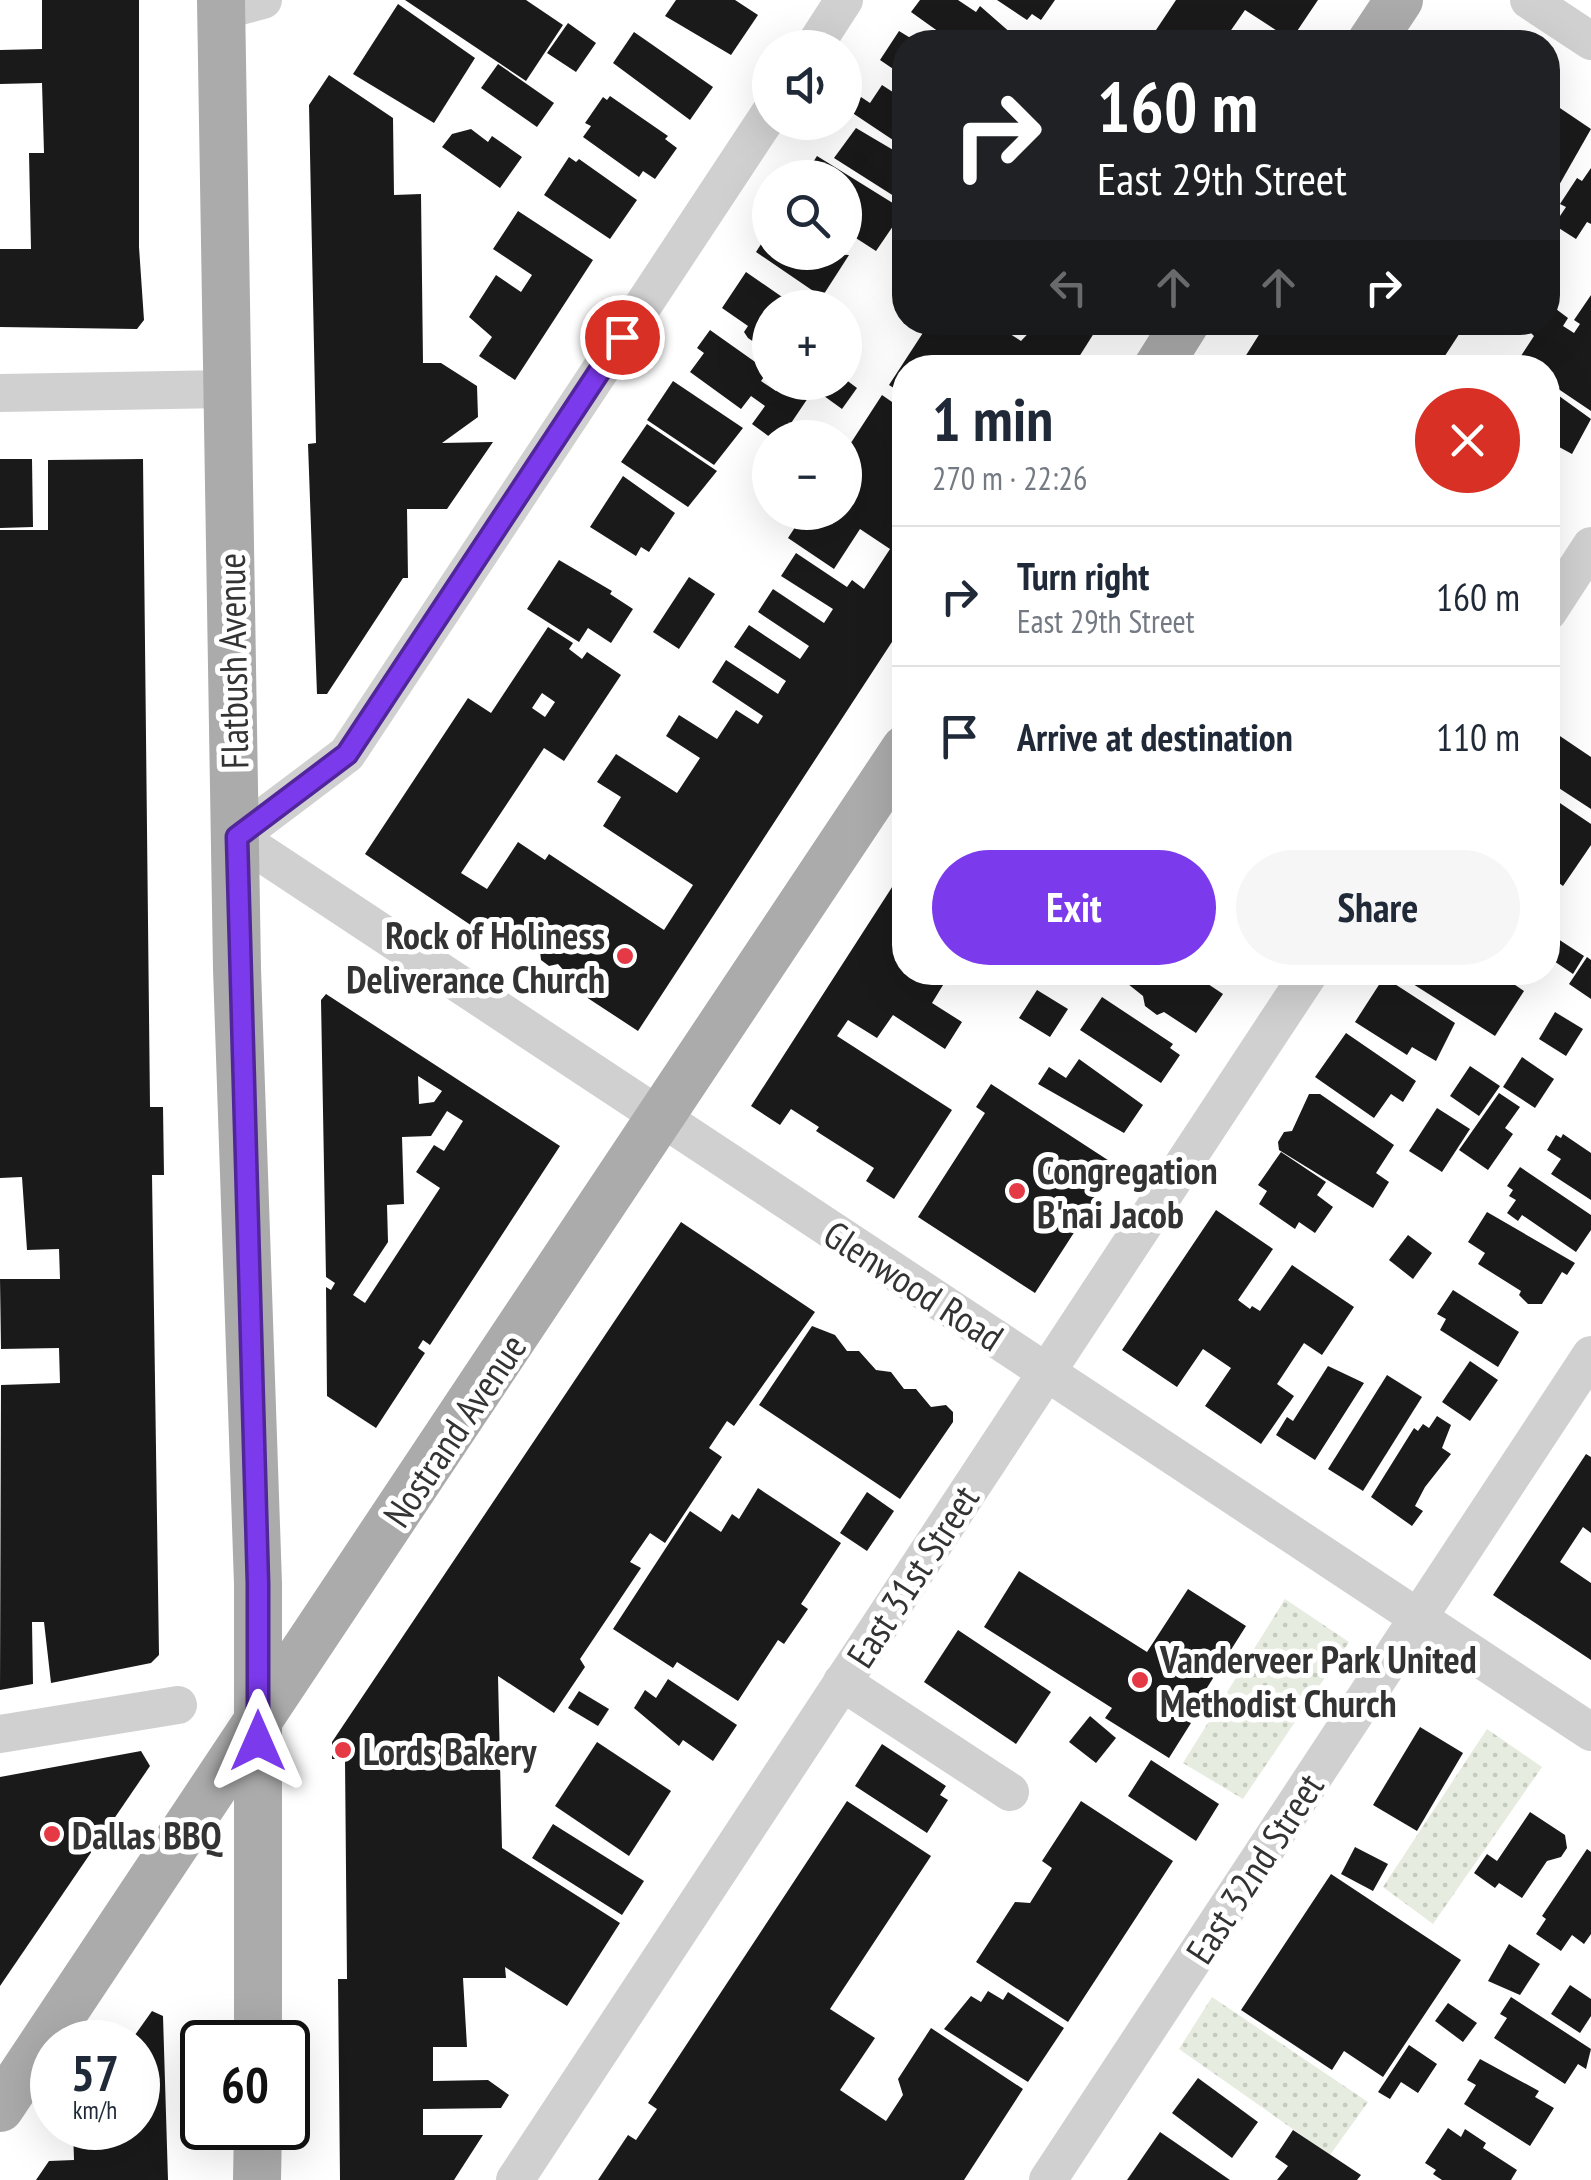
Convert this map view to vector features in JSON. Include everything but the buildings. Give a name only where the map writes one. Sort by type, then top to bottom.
[{"type":"main road","points":[[1379,30],[1399,0]]},
{"type":"main road","name":"Flatbush Avenue","points":[[235,4],[226,389],[258,1584],[258,2020]]},
{"type":"main road","name":"Nostrand Avenue","points":[[0,2108],[892,770]]},
{"type":"main road","points":[[258,2150],[258,2180]]},
{"type":"street","points":[[825,30],[844,0]]},
{"type":"street","points":[[1529,0],[1591,41]]},
{"type":"street","points":[[237,837],[347,754],[752,140]]},
{"type":"street","points":[[0,393],[226,389]]},
{"type":"street","points":[[1560,594],[1591,546]]},
{"type":"street","name":"Glenwood Road","points":[[237,837],[1591,1732]]},
{"type":"street","name":"East 31st Street","points":[[515,2180],[1301,985]]},
{"type":"street","name":"East 32nd Street","points":[[1048,2180],[1591,1355]]},
{"type":"street","points":[[842,1682],[1010,1792]]},
{"type":"street","points":[[0,1734],[178,1705]]},
{"type":"shaded area","points":[[1285,1599],[1349,1642],[1243,1799],[1183,1763]]},
{"type":"shaded area","points":[[1487,1729],[1542,1767],[1433,1924],[1383,1887]]},
{"type":"shaded area","points":[[1212,1997],[1368,2102],[1330,2155],[1179,2049]]},
{"type":"place","name":"Rock of Holiness Deliverance Church","points":[[625,956]]},
{"type":"place","name":"Congregation B'nai Jacob","points":[[1017,1191]]},
{"type":"place","name":"Vanderveer Park United Methodist Church","points":[[1140,1680]]},
{"type":"place","name":"Lords Bakery","points":[[343,1750]]},
{"type":"place","name":"Dallas BBQ","points":[[52,1834]]},
{"type":"route","points":[[258,1741],[258,1584],[237,969],[237,837],[347,754],[622,337]]}]
